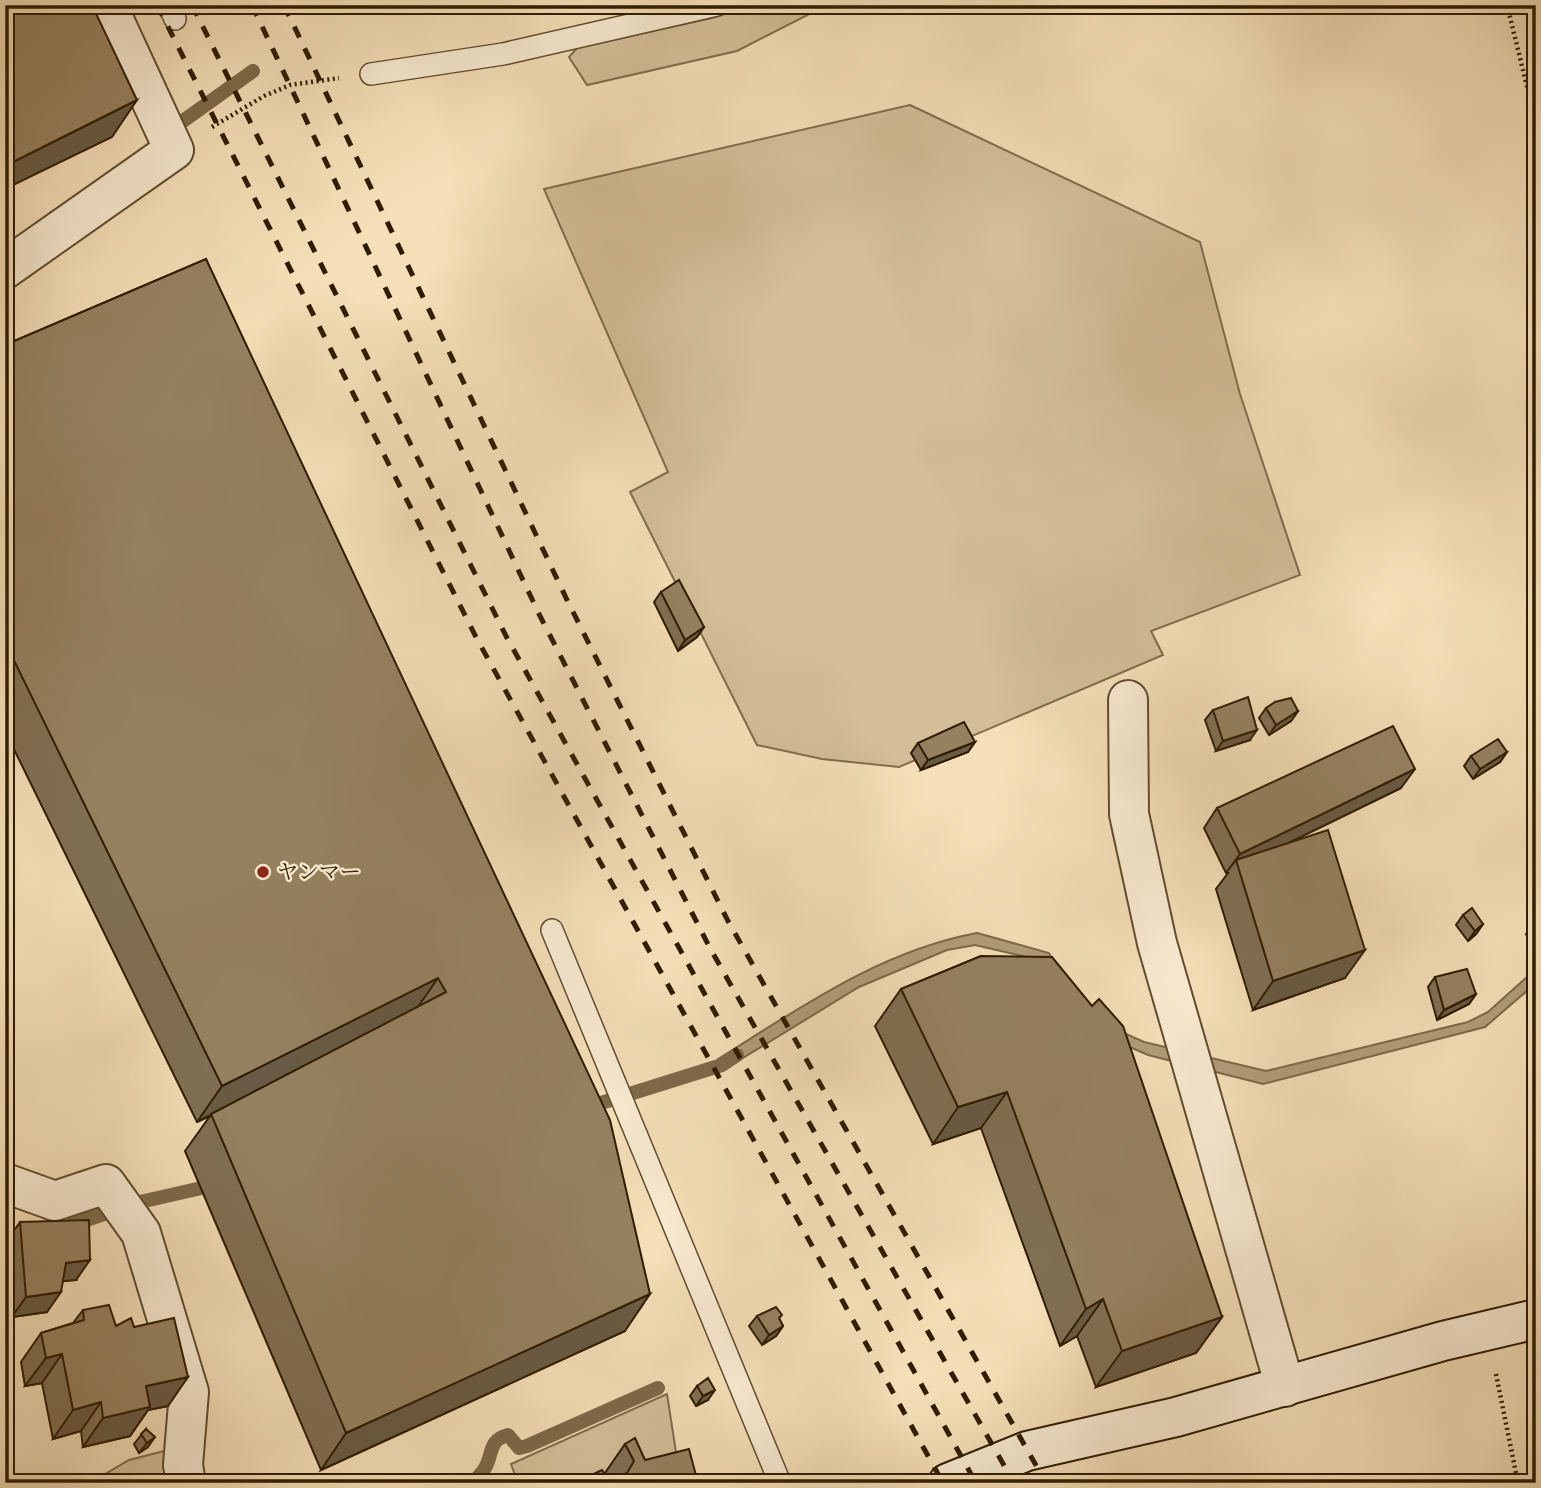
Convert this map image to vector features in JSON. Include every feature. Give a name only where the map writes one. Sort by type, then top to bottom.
[{"type":"street","points":[[5,269],[174,150],[107,5]]},
{"type":"street","points":[[1128,700],[1129,814],[1157,943],[1285,1387]]},
{"type":"street","points":[[5,1183],[55,1201],[106,1184],[141,1233],[189,1392],[183,1465],[186,1483]]},
{"type":"street","points":[[948,1483],[1027,1451],[1138,1427],[1536,1319]]},
{"type":"lane","points":[[371,74],[503,54],[717,5]]},
{"type":"lane","points":[[552,930],[780,1483]]},
{"type":"path","points":[[1507,5],[1536,123]]},
{"type":"path","points":[[174,150],[264,96],[290,85],[371,74]]},
{"type":"path","points":[[1487,1331],[1518,1483]]},
{"type":"shaded area","points":[[738,5],[827,5],[737,51],[587,85],[569,57],[577,48],[716,17]]},
{"type":"shaded area","points":[[910,105],[1200,242],[1240,394],[1300,575],[1151,631],[1163,655],[899,767],[822,759],[757,745],[630,492],[668,472],[544,189]]},
{"type":"shaded area","points":[[977,933],[1049,953],[1088,1017],[1144,1042],[1266,1071],[1468,1022],[1488,1012],[1536,969],[1536,983],[1485,1027],[1263,1084],[1148,1055],[1082,1026],[1040,960],[975,945],[947,950],[859,987],[725,1069],[718,1059],[810,1001],[874,967],[941,941]]},
{"type":"shaded area","points":[[667,1394],[676,1452],[598,1483],[518,1483],[511,1464]]},
{"type":"shaded area","points":[[168,1450],[172,1483],[90,1483],[129,1460]]},
{"type":"building","points":[[5,5],[92,5],[137,100],[5,166]]},
{"type":"building","name":"ヤンマー","points":[[206,259],[610,1120],[650,1294],[346,1433],[211,1114],[446,992],[438,978],[222,1086],[5,642],[5,345]]},
{"type":"building","points":[[679,580],[704,627],[685,640],[661,592]]},
{"type":"building","points":[[1248,697],[1257,730],[1223,741],[1213,710]]},
{"type":"building","points":[[1291,698],[1298,711],[1276,725],[1266,708],[1275,702]]},
{"type":"building","points":[[964,722],[975,742],[928,760],[918,743]]},
{"type":"building","points":[[1393,726],[1415,769],[1240,854],[1217,808]]},
{"type":"building","points":[[1498,739],[1507,752],[1480,769],[1471,756]]},
{"type":"building","points":[[1328,830],[1365,950],[1273,981],[1236,860]]},
{"type":"building","points":[[1472,908],[1483,924],[1475,931],[1463,915]]},
{"type":"building","points":[[981,956],[1052,957],[1092,1006],[1099,999],[1123,1026],[1222,1317],[1122,1351],[1103,1299],[1086,1309],[1007,1092],[958,1107],[901,989]]},
{"type":"building","points":[[1467,969],[1476,994],[1444,1010],[1435,977]]},
{"type":"building","points":[[89,1220],[90,1260],[66,1263],[61,1292],[26,1297],[20,1222]]},
{"type":"building","points":[[109,1305],[116,1326],[131,1318],[134,1327],[174,1318],[188,1377],[146,1386],[150,1407],[103,1418],[101,1402],[73,1410],[62,1354],[46,1358],[41,1333],[84,1320],[83,1310]]},
{"type":"building","points":[[776,1307],[782,1315],[779,1318],[783,1326],[769,1335],[757,1316]]},
{"type":"building","points":[[708,1378],[715,1390],[703,1396],[697,1386]]},
{"type":"building","points":[[146,1429],[155,1437],[147,1443],[141,1434]]},
{"type":"building","points":[[635,1438],[645,1460],[689,1449],[698,1483],[574,1483],[602,1470],[609,1480],[627,1473],[634,1461],[625,1444]]},
{"type":"waterway","points":[[169,131],[253,71]]},
{"type":"waterway","points":[[585,1108],[722,1065],[737,1055]]},
{"type":"waterway","points":[[71,1225],[140,1202],[219,1184]]},
{"type":"waterway","points":[[473,1483],[485,1468],[494,1444],[502,1437],[508,1435],[519,1448],[527,1446],[658,1388]]},
{"type":"railway","points":[[157,5],[477,639],[943,1483]]},
{"type":"railway","points":[[192,5],[506,636],[976,1483]]},
{"type":"railway","points":[[252,5],[539,614],[711,950],[1014,1483]]},
{"type":"railway","points":[[284,5],[568,602],[728,921],[1046,1483]]},
{"type":"place","name":"ヤンマー","points":[[263,872]]}]
